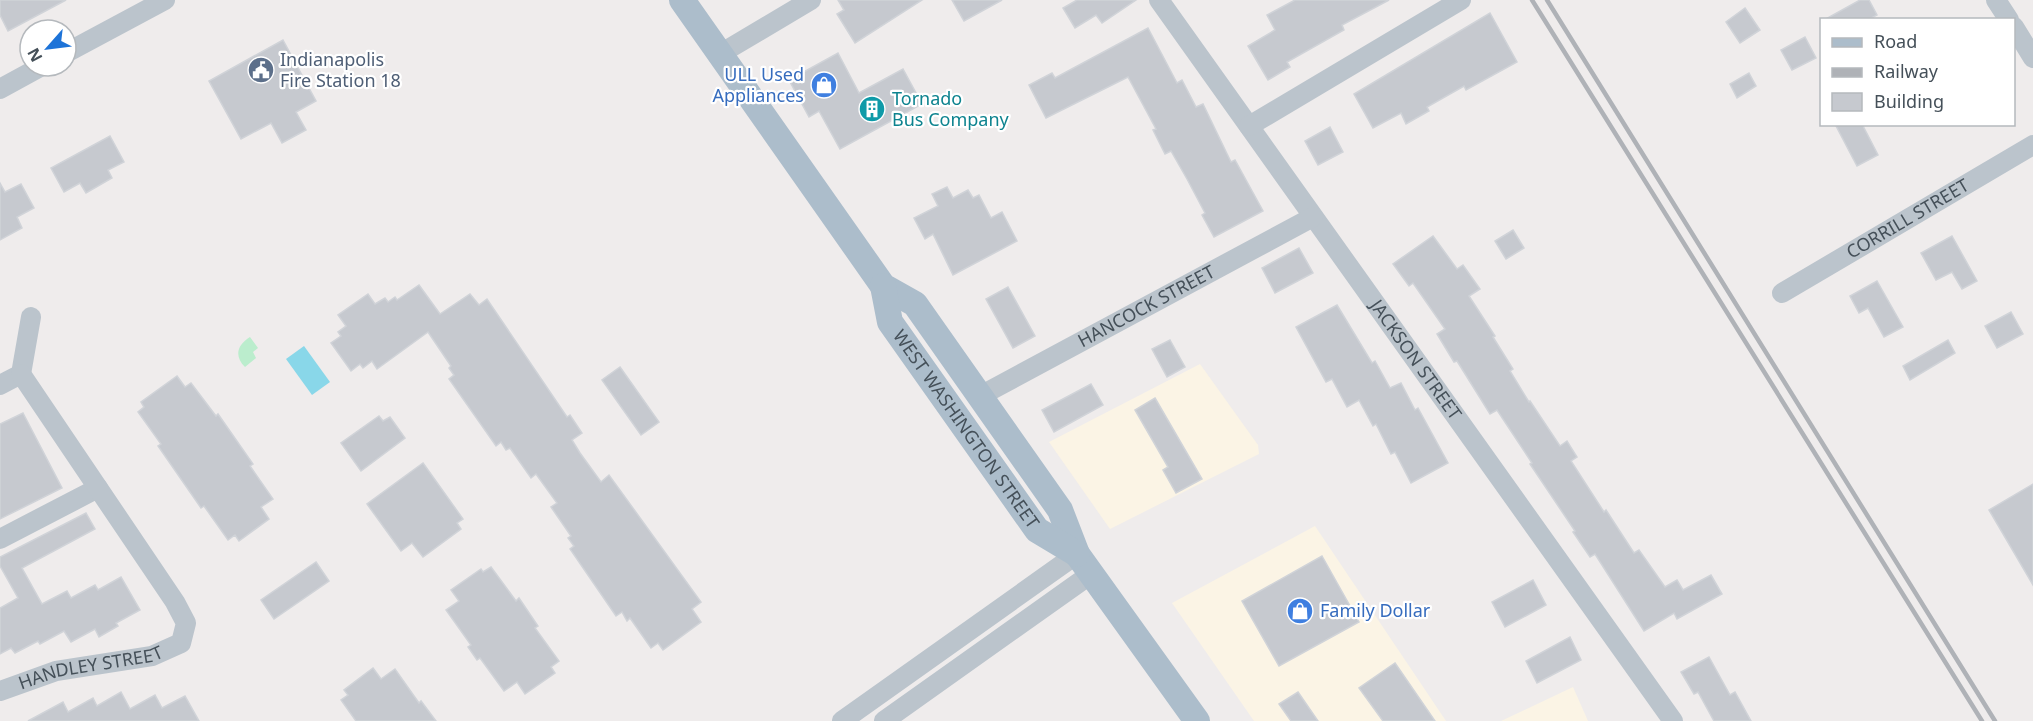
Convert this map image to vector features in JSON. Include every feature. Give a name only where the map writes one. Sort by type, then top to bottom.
[{"type":"main road","name":"WEST WASHINGTON STREET","points":[[682,0],[883,286],[890,322],[1037,530],[1084,564]]},
{"type":"main road","name":"WEST WASHINGTON STREET","points":[[883,286],[915,304],[1060,510],[1084,564],[1197,721]]},
{"type":"street","points":[[78,47],[165,0]]},
{"type":"street","points":[[720,54],[811,0]]},
{"type":"street","name":"JACKSON STREET","points":[[1159,0],[1673,721]]},
{"type":"street","points":[[1249,126],[1461,0]]},
{"type":"street","points":[[1996,0],[2008,18]]},
{"type":"street","points":[[2015,30],[2033,58]]},
{"type":"street","points":[[0,88],[19,78]]},
{"type":"street","name":"CORRILL STREET","points":[[1782,293],[2033,145]]},
{"type":"street","name":"HANCOCK STREET","points":[[980,396],[1313,217]]},
{"type":"street","points":[[0,539],[98,488],[21,374],[31,317]]},
{"type":"street","points":[[0,385],[21,374]]},
{"type":"street","name":"HANDLEY STREET","points":[[0,691],[56,670],[152,656],[181,643],[186,623],[175,602],[98,488]]},
{"type":"street","points":[[842,721],[1084,564]]},
{"type":"street","points":[[884,721],[1084,564]]},
{"type":"shaded area","points":[[1200,364],[1258,445],[1259,454],[1110,529],[1049,442]]},
{"type":"shaded area","points":[[1315,526],[1446,721],[1254,721],[1172,603]]},
{"type":"shaded area","points":[[1573,687],[1588,721],[1501,721]]},
{"type":"green space","points":[[250,337],[258,348],[253,352],[256,358],[245,367],[238,355],[242,344]]},
{"type":"water","points":[[304,346],[330,382],[312,395],[286,359]]},
{"type":"building","points":[[0,0],[66,0],[32,18],[18,18],[18,26],[8,31],[0,15]]},
{"type":"building","points":[[838,0],[922,0],[855,43],[837,14],[844,10]]},
{"type":"building","points":[[952,0],[1002,0],[964,21]]},
{"type":"building","points":[[1077,0],[1136,0],[1102,23],[1096,15],[1075,28],[1063,8]]},
{"type":"building","points":[[1295,0],[1389,0],[1342,25],[1344,30],[1287,62],[1290,67],[1268,80],[1248,46],[1275,30],[1267,15]]},
{"type":"building","points":[[1860,0],[1869,0],[1877,15],[1872,18],[1828,18]]},
{"type":"building","points":[[1745,8],[1760,30],[1740,43],[1726,22]]},
{"type":"building","points":[[1490,13],[1517,62],[1466,90],[1464,86],[1427,107],[1429,111],[1406,124],[1401,113],[1373,128],[1354,94]]},
{"type":"building","points":[[1148,28],[1177,83],[1182,80],[1196,107],[1203,104],[1231,162],[1235,160],[1263,211],[1214,237],[1202,215],[1205,213],[1171,151],[1165,154],[1153,130],[1156,129],[1128,77],[1046,118],[1029,85],[1052,73],[1055,78]]},
{"type":"building","points":[[1805,37],[1816,58],[1792,70],[1781,50]]},
{"type":"building","points":[[283,40],[316,101],[296,112],[306,130],[282,143],[271,123],[241,139],[209,81]]},
{"type":"building","points":[[838,53],[859,93],[903,69],[922,104],[840,149],[819,111],[809,117],[789,80]]},
{"type":"building","points":[[1749,73],[1756,86],[1737,98],[1730,84]]},
{"type":"building","points":[[1836,126],[1863,126],[1878,155],[1857,166]]},
{"type":"building","points":[[1330,127],[1343,152],[1318,165],[1305,141]]},
{"type":"building","points":[[110,136],[124,162],[108,170],[112,178],[86,193],[80,183],[64,192],[51,168]]},
{"type":"building","points":[[0,183],[5,192],[21,184],[34,208],[17,217],[22,228],[0,240]]},
{"type":"building","points":[[947,187],[953,198],[968,190],[973,198],[979,195],[991,218],[1002,212],[1017,241],[953,275],[933,234],[925,239],[914,218],[938,206],[932,194]]},
{"type":"building","points":[[1513,230],[1524,248],[1506,259],[1495,241]]},
{"type":"building","points":[[1433,236],[1457,269],[1463,265],[1480,289],[1469,296],[1495,336],[1493,337],[1513,369],[1510,371],[1560,446],[1567,441],[1577,457],[1571,461],[1634,553],[1639,550],[1665,587],[1677,580],[1683,590],[1711,575],[1722,594],[1677,619],[1674,613],[1644,631],[1595,554],[1590,557],[1573,532],[1575,531],[1497,410],[1490,414],[1457,361],[1454,362],[1437,334],[1445,329],[1413,283],[1409,286],[1393,264]]},
{"type":"building","points":[[1952,236],[1977,281],[1962,289],[1952,272],[1936,280],[1921,253]]},
{"type":"building","points":[[1299,248],[1313,273],[1275,293],[1262,268]]},
{"type":"building","points":[[1877,281],[1903,327],[1884,337],[1868,308],[1859,313],[1850,296]]},
{"type":"building","points":[[419,285],[440,314],[470,294],[479,305],[487,299],[567,417],[570,415],[582,433],[572,440],[580,453],[601,482],[609,475],[701,602],[692,609],[701,622],[663,650],[658,643],[651,648],[630,618],[627,621],[622,612],[616,616],[570,549],[574,546],[568,538],[571,536],[551,507],[557,503],[536,474],[531,478],[510,448],[506,450],[501,442],[496,446],[449,379],[454,375],[449,368],[451,366],[428,332],[377,369],[372,361],[363,368],[360,364],[351,371],[331,343],[341,336],[338,332],[346,326],[338,315],[368,294],[375,304],[385,298],[388,302],[395,297],[397,300]]},
{"type":"building","points":[[1008,287],[1035,336],[1013,348],[986,299]]},
{"type":"building","points":[[1337,305],[1372,363],[1375,361],[1390,388],[1401,383],[1415,410],[1418,408],[1448,463],[1411,483],[1395,452],[1391,454],[1376,424],[1373,426],[1359,400],[1347,407],[1332,379],[1326,382],[1296,327]]},
{"type":"building","points":[[2011,312],[2023,334],[1997,348],[1985,326]]},
{"type":"building","points":[[1170,340],[1185,367],[1167,377],[1152,349]]},
{"type":"building","points":[[1948,340],[1955,353],[1910,380],[1903,366]]},
{"type":"building","points":[[620,367],[659,422],[641,435],[602,380]]},
{"type":"building","points":[[177,376],[185,387],[191,383],[216,416],[218,414],[253,464],[250,466],[273,499],[261,507],[269,519],[239,541],[235,535],[228,540],[204,506],[201,508],[158,446],[161,444],[138,412],[144,407],[141,402]]},
{"type":"building","points":[[1091,384],[1103,405],[1054,432],[1042,410]]},
{"type":"building","points":[[1155,398],[1202,479],[1176,493],[1163,470],[1168,467],[1135,410]]},
{"type":"building","points":[[23,413],[62,488],[0,519],[0,424]]},
{"type":"building","points":[[379,416],[383,421],[390,417],[405,438],[361,471],[341,443]]},
{"type":"building","points":[[423,463],[463,519],[457,523],[461,529],[423,557],[412,543],[401,551],[367,504]]},
{"type":"building","points":[[2033,484],[2033,585],[1989,510]]},
{"type":"building","points":[[86,513],[95,529],[22,568],[42,604],[67,591],[71,598],[95,585],[98,590],[121,577],[140,610],[116,623],[118,626],[99,637],[95,629],[71,642],[64,631],[40,644],[38,641],[15,653],[11,648],[0,654],[0,608],[18,598],[0,566],[0,557]]},
{"type":"building","name":"Family Dollar","points":[[1322,556],[1359,622],[1279,666],[1242,601]]},
{"type":"building","points":[[316,562],[329,581],[274,619],[261,600]]},
{"type":"building","points":[[491,567],[516,601],[519,598],[538,626],[535,628],[559,661],[551,667],[555,673],[525,694],[517,682],[504,691],[480,658],[477,660],[468,647],[471,645],[446,610],[459,601],[451,590],[481,569],[483,572]]},
{"type":"building","points":[[1533,580],[1546,605],[1505,627],[1492,602]]},
{"type":"building","points":[[1570,637],[1581,660],[1537,683],[1526,661]]},
{"type":"building","points":[[1709,657],[1730,695],[1735,692],[1751,721],[1714,721],[1698,692],[1694,694],[1681,672]]},
{"type":"building","points":[[1395,663],[1435,721],[1383,721],[1359,688]]},
{"type":"building","points":[[373,668],[381,679],[395,669],[419,703],[421,701],[436,721],[356,721],[341,700],[348,695],[344,690]]},
{"type":"building","points":[[121,692],[130,709],[155,695],[162,708],[185,696],[199,721],[28,721],[63,702],[68,712],[93,698],[97,706]]},
{"type":"building","points":[[1298,692],[1318,721],[1291,721],[1279,704]]},
{"type":"railway","points":[[1532,0],[1982,721]]},
{"type":"railway","points":[[1547,0],[1995,721]]},
{"type":"place","name":"Indianapolis Fire Station 18","points":[[261,70]]},
{"type":"place","name":"ULL Used Appliances","points":[[824,85]]},
{"type":"place","name":"Tornado Bus Company","points":[[872,109]]},
{"type":"place","name":"Family Dollar","points":[[1300,611]]}]
